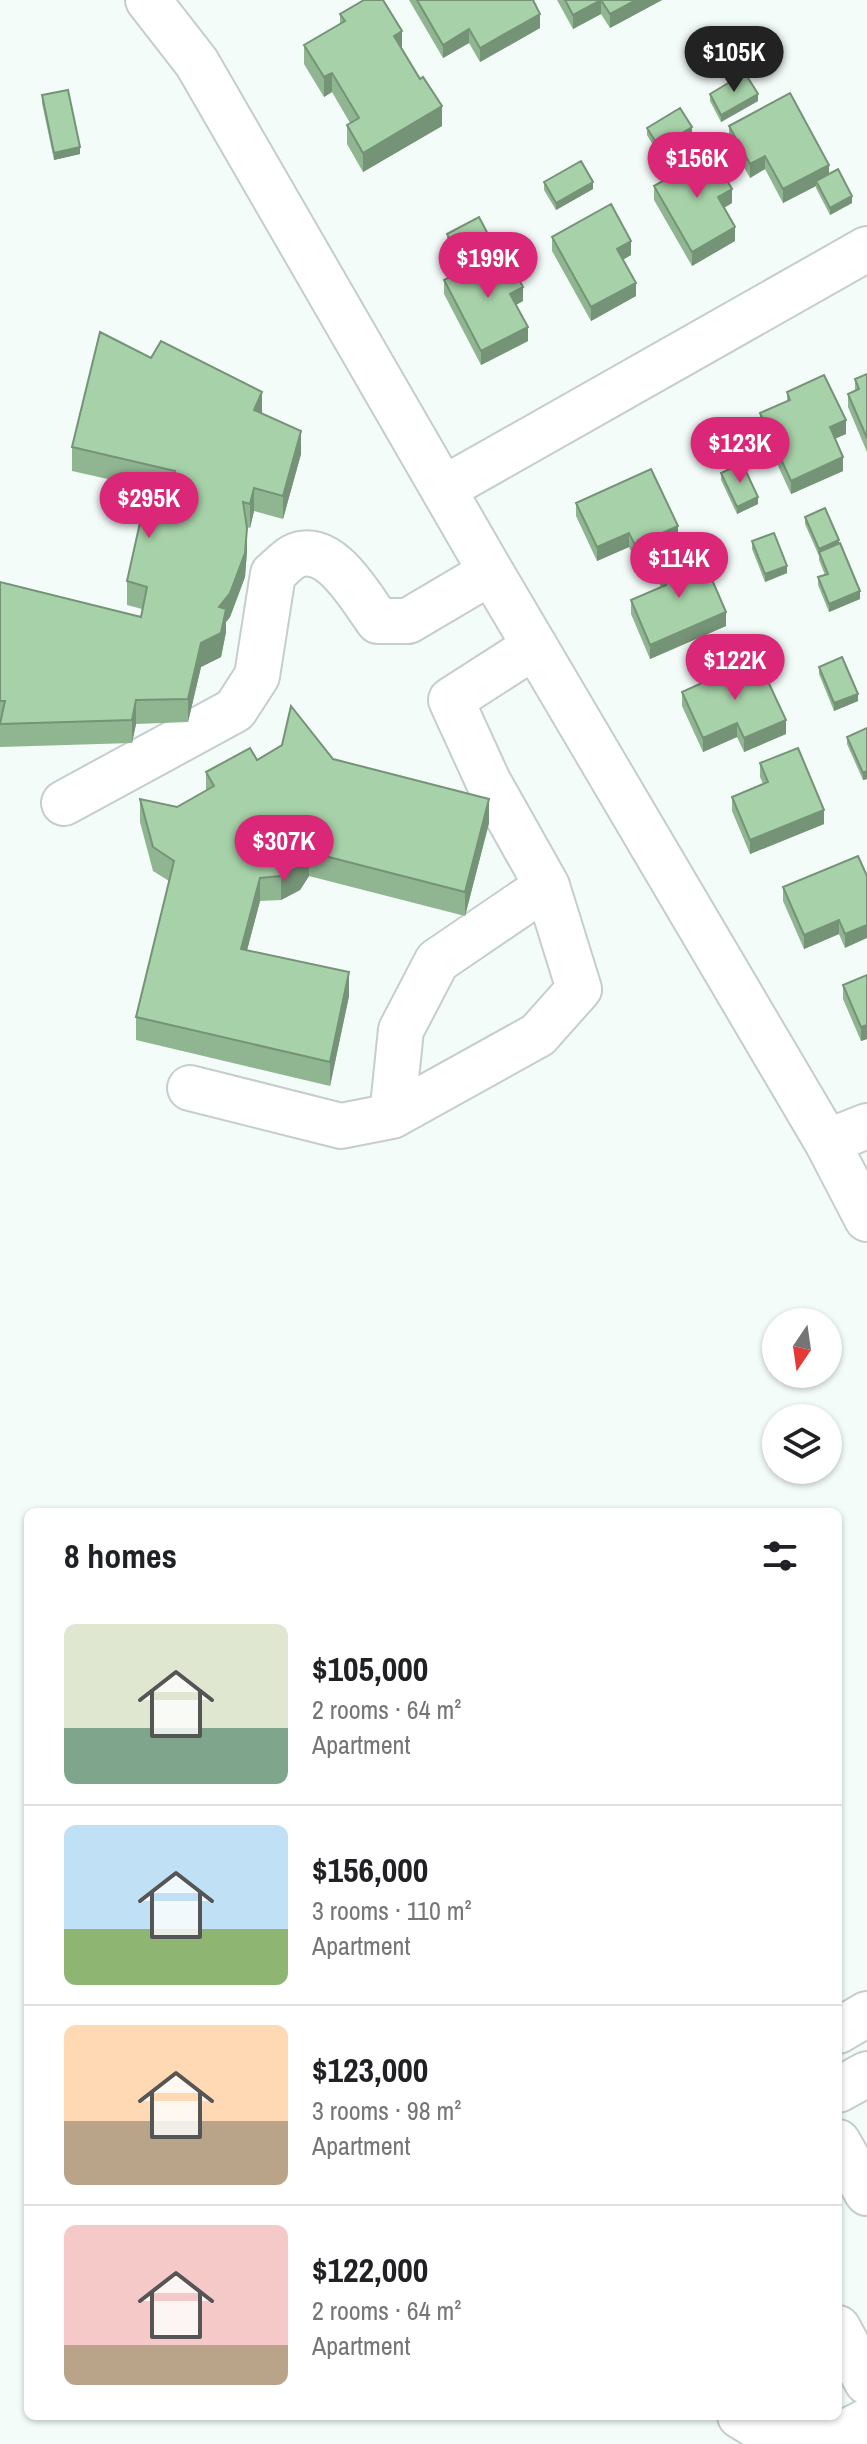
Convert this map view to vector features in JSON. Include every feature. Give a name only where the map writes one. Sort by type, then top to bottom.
[{"type":"street","points":[[148,0],[197,63],[491,572],[827,1142],[867,1219]]},
{"type":"street","points":[[443,489],[867,249]]},
{"type":"street","points":[[64,803],[235,710],[257,676],[273,574],[295,556],[315,554],[337,566],[378,621],[408,621],[491,572]]},
{"type":"street","points":[[190,1088],[341,1126],[392,1116],[538,1035],[579,989],[547,886],[488,781],[451,700],[535,646]]},
{"type":"street","points":[[392,1116],[401,1030],[437,961],[547,886]]},
{"type":"street","points":[[827,1142],[867,1126]]},
{"type":"street","points":[[842,2029],[867,2014]]},
{"type":"street","points":[[842,2088],[867,2074]]},
{"type":"street","points":[[842,2149],[867,2193]]},
{"type":"street","points":[[842,2335],[867,2382]]},
{"type":"street","points":[[747,2420],[783,2442],[836,2437],[867,2421]]},
{"type":"building","points":[[364,0],[383,0],[402,31],[394,36],[420,79],[423,77],[442,106],[363,153],[347,125],[359,118],[332,73],[324,77],[304,45],[345,21],[340,14]]},
{"type":"building","points":[[417,0],[533,0],[540,14],[480,48],[469,29],[443,45]]},
{"type":"building","points":[[565,0],[601,0],[573,15]]},
{"type":"building","points":[[601,0],[636,0],[610,14]]},
{"type":"building","points":[[745,73],[758,94],[721,115],[710,94]]},
{"type":"building","points":[[68,90],[80,147],[54,153],[42,95]]},
{"type":"building","points":[[790,93],[829,165],[783,189],[765,156],[750,164],[729,126]]},
{"type":"building","points":[[680,108],[692,127],[659,147],[647,128]]},
{"type":"building","points":[[709,150],[732,189],[718,197],[735,227],[692,252],[654,186],[674,175],[671,171]]},
{"type":"building","points":[[581,161],[593,182],[556,203],[544,182]]},
{"type":"building","points":[[838,169],[852,196],[830,208],[816,181]]},
{"type":"building","points":[[611,204],[631,241],[617,249],[636,283],[591,307],[552,237]]},
{"type":"building","points":[[479,217],[490,238],[459,255],[447,234]]},
{"type":"building","points":[[503,250],[523,287],[510,294],[528,327],[481,351],[444,280]]},
{"type":"building","points":[[100,332],[151,358],[161,341],[262,392],[254,410],[301,431],[283,496],[254,488],[250,504],[243,502],[247,528],[245,553],[230,593],[219,607],[226,609],[221,633],[201,643],[188,699],[136,700],[132,720],[0,724],[5,701],[0,701],[0,582],[141,617],[147,587],[127,581],[148,487],[171,493],[175,471],[72,447]]},
{"type":"building","points":[[867,374],[867,438],[848,394],[859,389],[855,379]]},
{"type":"building","points":[[824,375],[846,420],[830,427],[843,457],[791,481],[760,413],[790,400],[787,392]]},
{"type":"building","points":[[742,463],[758,497],[737,507],[721,473]]},
{"type":"building","points":[[651,469],[678,526],[635,545],[629,533],[597,547],[576,503]]},
{"type":"building","points":[[825,508],[839,540],[819,549],[805,517]]},
{"type":"building","points":[[774,533],[787,566],[765,574],[752,541]]},
{"type":"building","points":[[840,543],[860,591],[829,604],[818,577],[828,574],[819,552]]},
{"type":"building","points":[[700,552],[726,612],[650,645],[631,600],[666,585],[659,569]]},
{"type":"building","points":[[842,657],[858,694],[834,703],[819,667]]},
{"type":"building","points":[[757,658],[786,720],[744,738],[737,723],[703,738],[682,692]]},
{"type":"building","points":[[291,706],[333,759],[489,799],[465,892],[309,852],[300,866],[281,876],[260,878],[241,949],[349,972],[330,1062],[136,1017],[174,861],[153,847],[140,799],[177,807],[214,786],[206,772],[250,748],[257,760],[282,745]]},
{"type":"building","points":[[867,728],[867,771],[863,773],[847,737]]},
{"type":"building","points":[[798,748],[824,810],[750,840],[732,797],[768,782],[760,763]]},
{"type":"building","points":[[858,856],[867,876],[867,925],[845,934],[839,920],[804,935],[783,887]]},
{"type":"building","points":[[867,975],[867,1025],[861,1027],[843,985]]}]
